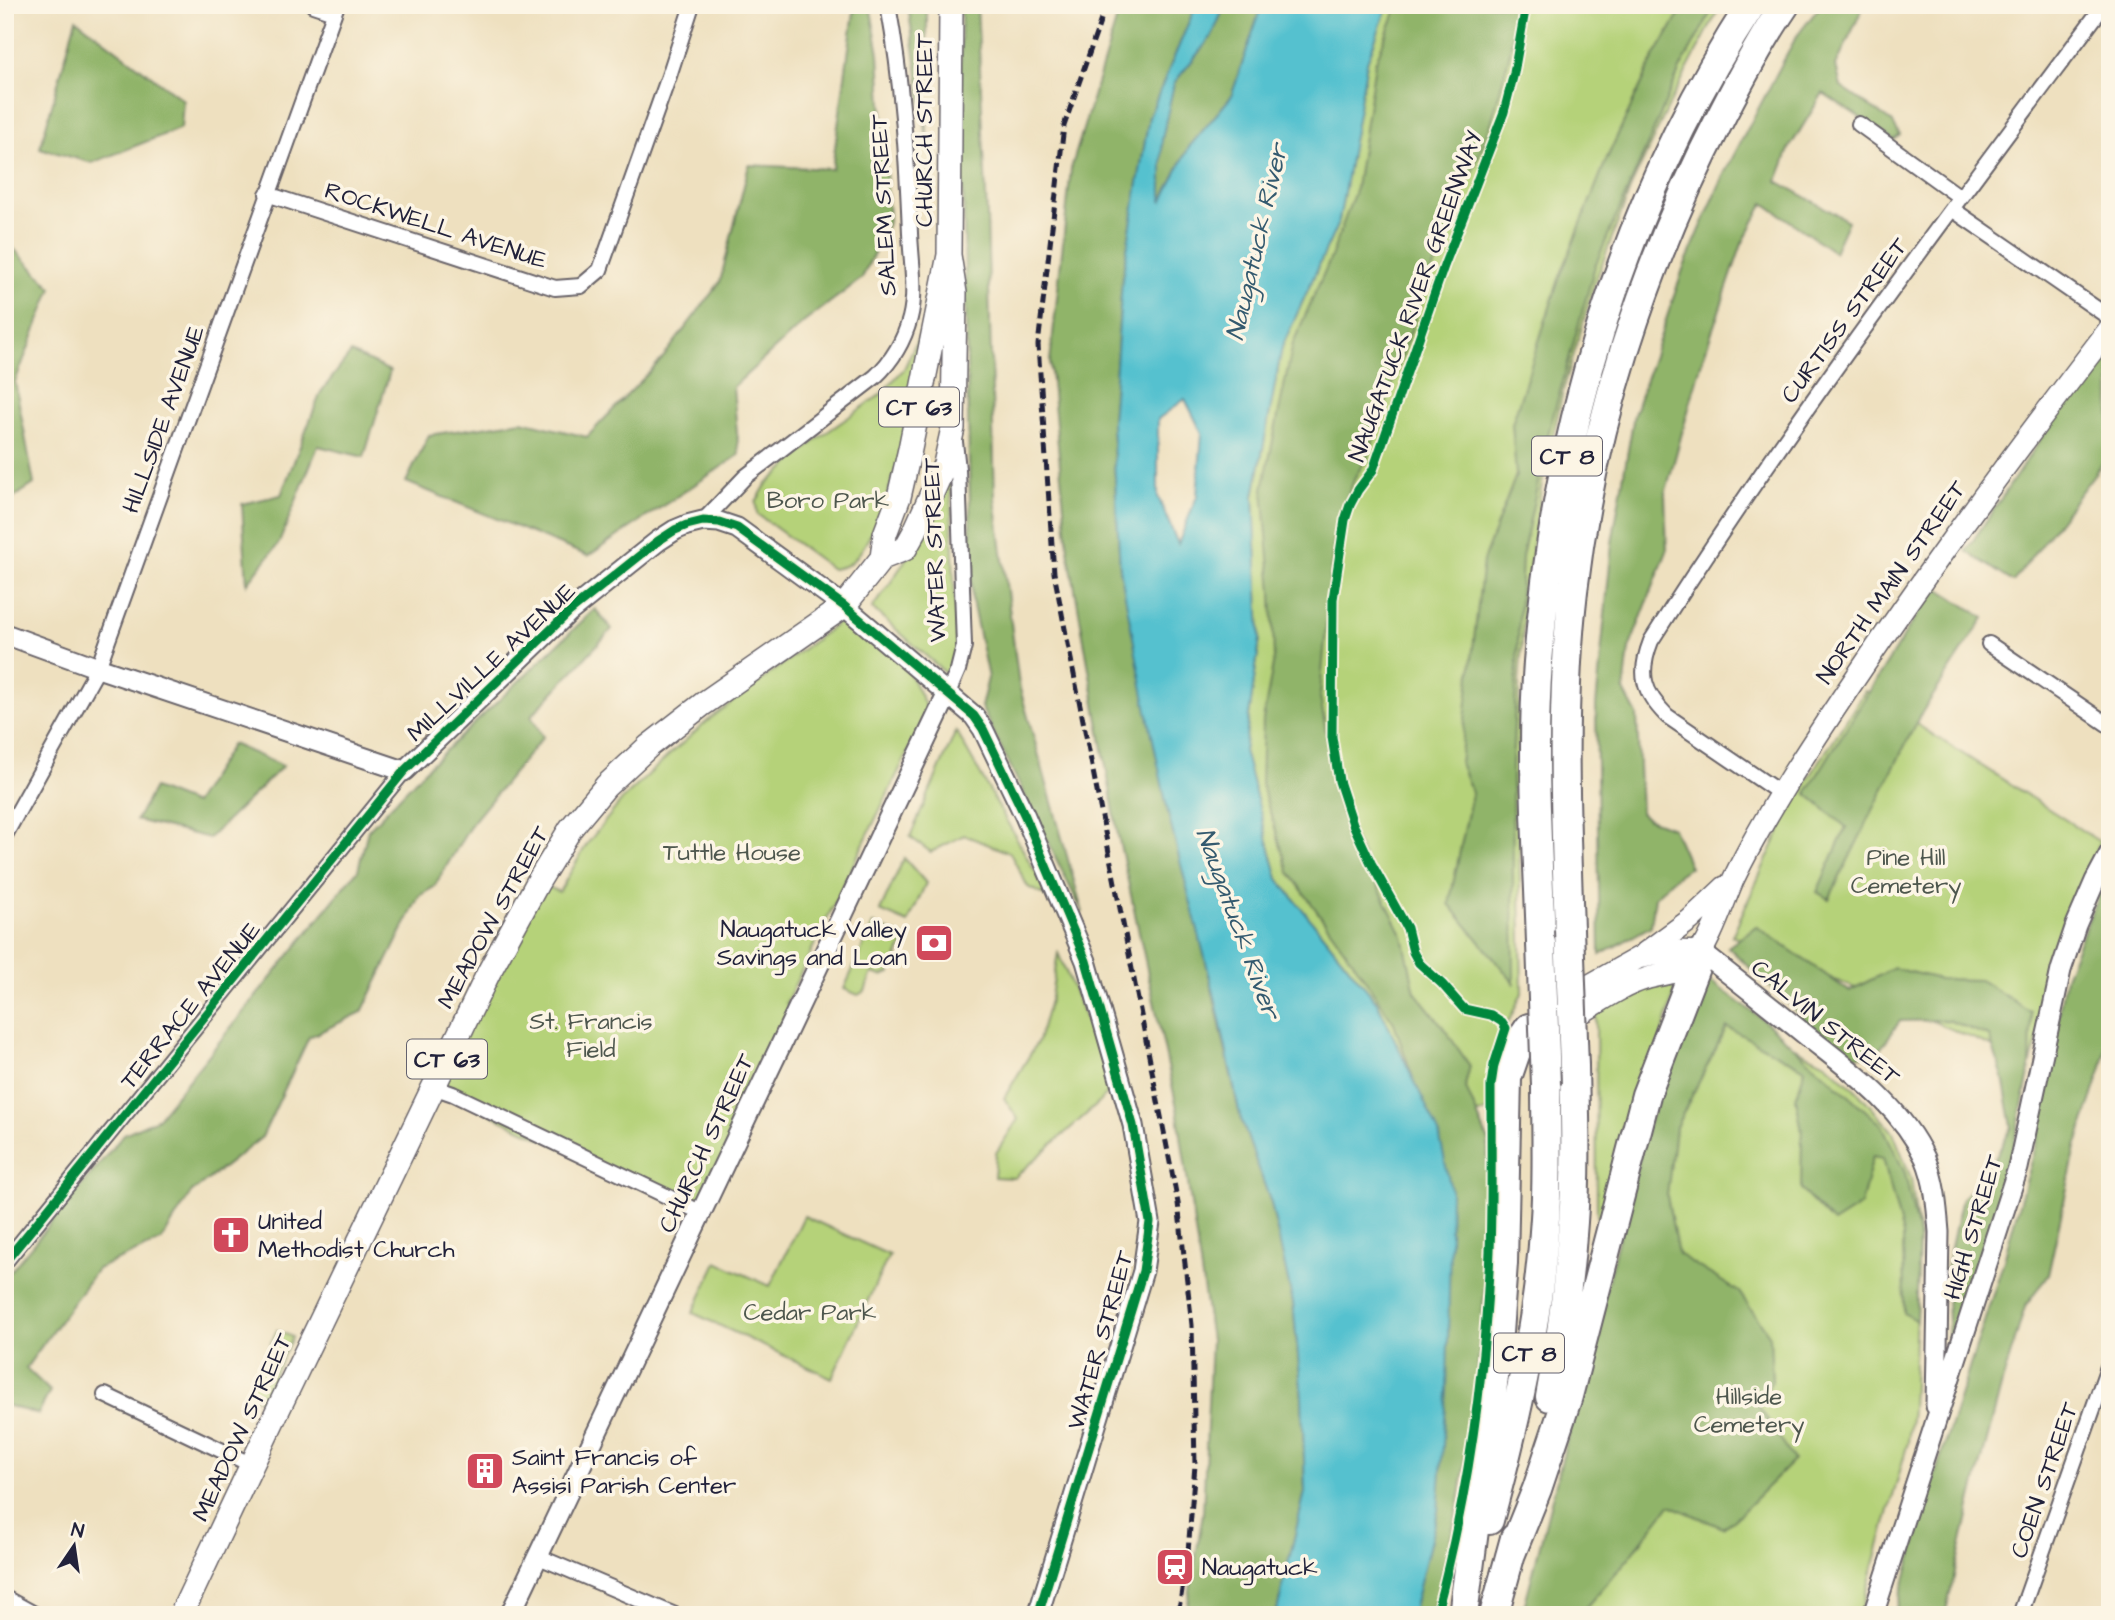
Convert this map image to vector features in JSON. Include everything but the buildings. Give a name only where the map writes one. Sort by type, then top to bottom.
[{"type":"highway","name":"CT 8","points":[[1463,1615],[1517,1414],[1530,1350],[1545,1216],[1546,1085],[1536,790],[1537,666],[1550,543],[1581,395],[1600,330],[1632,240],[1677,138],[1751,5]]},
{"type":"highway","name":"CT 8","points":[[1494,1615],[1545,1422],[1558,1356],[1573,1220],[1576,1149],[1564,730],[1573,591],[1596,459],[1631,327],[1680,200],[1742,76],[1785,5]]},
{"type":"highway","points":[[1510,1556],[1537,1489],[1568,1396],[1646,1095],[1701,952]]},
{"type":"highway","points":[[1463,1615],[1496,1361],[1503,1263],[1507,1078],[1519,1043],[1529,1028]]},
{"type":"main road","name":"CHURCH STREET","points":[[844,606],[883,558],[905,549],[945,464],[953,428],[955,293],[949,255],[951,5]]},
{"type":"main road","name":"CHURCH STREET","points":[[883,558],[885,534],[900,497],[949,255]]},
{"type":"main road","name":"NORTH MAIN STREET","points":[[1701,952],[1734,877],[1780,793],[1826,721],[1972,510],[2110,328]]},
{"type":"main road","name":"MEADOW STREET","points":[[181,1615],[489,972],[560,845],[587,808],[649,746],[703,704],[844,606]]},
{"type":"main road","name":"NORTH MAIN STREET","points":[[1638,958],[1690,920],[1734,877]]},
{"type":"main road","points":[[1529,1028],[1556,1005],[1638,958],[1658,953],[1701,952]]},
{"type":"main road","points":[[1529,1028],[1555,1027],[1630,985],[1685,969],[1701,952]]},
{"type":"street","points":[[313,5],[336,8]]},
{"type":"street","name":"ROCKWELL AVENUE","points":[[267,194],[555,288],[581,286],[600,270],[692,5]]},
{"type":"street","name":"SALEM STREET","points":[[703,521],[745,477],[875,377],[900,346],[910,318],[914,291],[908,166],[888,5]]},
{"type":"street","name":"CURTISS STREET","points":[[1780,793],[1667,716],[1654,704],[1646,690],[1643,674],[1644,659],[1651,641],[1807,409],[2104,5]]},
{"type":"street","name":"HILLSIDE AVENUE","points":[[5,835],[98,668],[336,8]]},
{"type":"street","points":[[1859,124],[1956,203],[2110,318]]},
{"type":"street","name":"WATER STREET","points":[[953,428],[958,469],[964,646],[948,694],[974,716],[983,729],[1025,816],[1086,961],[1133,1125],[1150,1222],[1143,1271],[1038,1615]]},
{"type":"street","points":[[703,521],[719,522],[737,528],[844,606],[948,694]]},
{"type":"street","name":"MILLVILLE AVENUE","points":[[5,634],[404,771],[578,605],[658,541],[687,524],[703,521]]},
{"type":"street","points":[[1989,645],[2110,726]]},
{"type":"street","name":"CHURCH STREET","points":[[510,1615],[948,694]]},
{"type":"street","name":"TERRACE AVENUE","points":[[5,1262],[404,771]]},
{"type":"street","name":"HIGH STREET","points":[[1873,1615],[2018,1168],[2061,970],[2076,925],[2110,853]]},
{"type":"street","name":"CALVIN STREET","points":[[1701,952],[1869,1086],[1895,1111],[1925,1159],[1937,1204],[1939,1232],[1936,1426]]},
{"type":"street","points":[[433,1087],[453,1094],[702,1213]]},
{"type":"street","name":"COEN STREET","points":[[2021,1615],[2110,1361]]},
{"type":"street","points":[[105,1395],[252,1465]]},
{"type":"street","points":[[538,1557],[675,1615]]},
{"type":"street","points":[[5,1598],[36,1615]]},
{"type":"green space","points":[[855,5],[870,5],[879,54],[889,221],[862,278],[803,323],[733,387],[739,455],[588,556],[406,482],[429,435],[522,421],[587,437],[661,360],[720,282],[749,165],[832,169]]},
{"type":"green space","points":[[908,5],[927,5],[927,139]]},
{"type":"green space","points":[[961,5],[977,5],[987,216],[995,498],[1019,685],[1083,913],[981,707],[988,678],[972,601],[961,168]]},
{"type":"green space","points":[[1121,5],[1196,5],[1149,117],[1122,279],[1112,423],[1120,569],[1240,1116],[1271,1203],[1293,1303],[1302,1397],[1305,1492],[1276,1615],[1186,1615],[1203,1513],[1211,1340],[1177,1108],[1118,835],[1068,549],[1050,362],[1071,169]]},
{"type":"green space","points":[[1225,5],[1262,5],[1231,97],[1189,147],[1161,203],[1162,139],[1174,83],[1212,36]]},
{"type":"green space","points":[[1388,5],[1721,5],[1633,182],[1595,282],[1563,391],[1541,488],[1525,600],[1519,682],[1522,993],[1491,1059],[1488,1111],[1461,1120],[1427,1108],[1377,1002],[1278,879],[1244,751],[1260,639],[1254,496],[1282,347],[1339,221],[1367,62]]},
{"type":"green space","points":[[1398,5],[1518,5],[1509,57],[1490,128],[1427,284],[1367,459],[1356,475],[1335,529],[1320,696],[1341,812],[1403,936],[1415,992],[1470,1066],[1465,1086],[1488,1140],[1485,1285],[1477,1378],[1459,1503],[1433,1615],[1412,1615],[1438,1511],[1439,1154],[1394,1023],[1289,872],[1261,784],[1263,720],[1274,659],[1272,592],[1263,489],[1293,343],[1331,257],[1356,188],[1375,63]]},
{"type":"green space","points":[[1685,5],[1715,5],[1680,69],[1595,266],[1549,431],[1522,557],[1512,767],[1514,983],[1449,904],[1472,793],[1460,763],[1483,561],[1516,475],[1512,424],[1559,279],[1607,158],[1655,55]]},
{"type":"green space","points":[[1821,5],[1864,5],[1836,66],[1841,87],[1892,122],[1900,135],[1894,140],[1823,93],[1790,147],[1777,181],[1848,221],[1834,252],[1764,203],[1742,244],[1702,361],[1665,494],[1667,551],[1629,649],[1624,691],[1637,715],[1641,814],[1673,828],[1690,867],[1655,897],[1651,926],[1600,955],[1596,706],[1612,543],[1634,415],[1683,269],[1724,174],[1796,37]]},
{"type":"green space","points":[[76,19],[183,100],[181,128],[92,163],[40,148]]},
{"type":"green space","points":[[10,245],[52,288],[15,382],[34,484],[5,503],[5,258]]},
{"type":"green space","name":"Boro Park","points":[[925,322],[914,403],[892,483],[859,554],[847,565],[832,569],[757,514],[756,502],[766,485],[816,440],[880,395],[904,369]]},
{"type":"green space","points":[[2110,351],[2110,453],[2013,582],[1966,551],[2058,413]]},
{"type":"green space","points":[[351,353],[390,371],[364,457],[318,446],[279,543],[247,584],[242,504],[281,495],[321,392]]},
{"type":"green space","name":"Boro Park","points":[[950,474],[957,659],[950,677],[872,608],[915,544]]},
{"type":"green space","points":[[1935,586],[1984,618],[1919,717],[1829,899],[1817,892],[1846,827],[1806,793]]},
{"type":"green space","points":[[595,609],[612,629],[531,716],[543,737],[472,823],[434,887],[419,896],[362,1012],[309,1037],[262,1137],[191,1193],[161,1241],[97,1269],[26,1368],[50,1391],[38,1414],[5,1405],[5,1278],[124,1134],[157,1119],[358,870],[368,830],[425,770]]},
{"type":"green space","points":[[847,616],[905,664],[928,711],[786,1003],[803,1012],[703,1215],[433,1087],[538,882],[559,892],[587,844],[622,800],[711,718]]},
{"type":"green space","name":"Pine Hill Cemetery","points":[[1865,691],[2100,842],[2076,894],[2031,1063],[1732,936],[1791,806]]},
{"type":"green space","points":[[956,731],[1050,898],[1028,887],[1010,853],[964,835],[931,852],[910,837]]},
{"type":"green space","points":[[232,744],[283,766],[209,838],[136,820],[154,788],[194,804]]},
{"type":"green space","points":[[904,858],[926,883],[908,923],[880,911]]},
{"type":"green space","points":[[2110,867],[2110,1024],[2102,1067],[2076,1147],[2048,1275],[2025,1307],[1974,1490],[1945,1615],[1895,1615],[1933,1481],[2003,1263],[2041,1124],[2065,977]]},
{"type":"green space","points":[[873,924],[906,938],[890,973],[882,976],[872,973],[865,991],[858,995],[844,989]]},
{"type":"green space","points":[[1756,926],[1849,991],[1894,968],[1939,979],[1980,980],[2031,1012],[2030,1069],[2005,1186],[1949,1350],[1946,1269],[1962,1198],[1985,1176],[2012,1127],[2003,1077],[1989,1036],[1948,1020],[1900,1021],[1876,1055],[1857,1056],[1807,1022],[1728,947]]},
{"type":"green space","points":[[1058,953],[1102,1057],[1111,1088],[1100,1102],[1014,1178],[994,1177],[996,1153],[1018,1119],[1004,1098],[1038,1041],[1051,997]]},
{"type":"green space","points":[[1706,978],[1761,1018],[1882,1125],[1905,1173],[1919,1239],[1916,1321],[1904,1313],[1903,1235],[1883,1158],[1873,1156],[1861,1205],[1833,1223],[1801,1190],[1802,1132],[1796,1098],[1805,1069],[1727,1027],[1675,1129],[1667,1196],[1678,1254],[1739,1292],[1770,1336],[1772,1380],[1759,1407],[1794,1460],[1723,1528],[1670,1505],[1579,1615],[1522,1615],[1647,1128]]},
{"type":"green space","points":[[1667,981],[1677,985],[1603,1228],[1597,1218],[1596,1014],[1632,991]]},
{"type":"green space","name":"Hillside Cemetery","points":[[1698,1002],[1826,1063],[1860,1094],[1893,1132],[1911,1178],[1919,1239],[1912,1410],[1908,1442],[1860,1615],[1527,1615]]},
{"type":"green space","name":"Cedar Park","points":[[804,1216],[889,1255],[832,1378],[693,1313],[717,1262],[770,1286]]},
{"type":"green space","points":[[277,1330],[292,1337],[262,1401],[247,1395]]},
{"type":"water","name":"Naugatuck River","points":[[1196,5],[1225,5],[1212,36],[1174,83],[1162,139],[1162,202],[1189,147],[1231,97],[1262,5],[1388,5],[1367,62],[1339,221],[1282,347],[1254,496],[1260,639],[1244,751],[1278,879],[1377,1002],[1439,1133],[1451,1190],[1447,1393],[1438,1511],[1412,1615],[1276,1615],[1305,1492],[1302,1397],[1293,1303],[1271,1203],[1240,1116],[1216,1001],[1169,818],[1120,569],[1112,423],[1122,279],[1149,117]],"holes":[[[1185,399],[1202,433],[1197,496],[1178,544],[1158,497],[1158,419]]]},
{"type":"railway","points":[[1106,5],[1064,126],[1038,345],[1054,573],[1178,1203],[1192,1325],[1195,1465],[1188,1552],[1178,1615]]},
{"type":"cycle path","name":"NAUGATUCK RIVER GREENWAY","points":[[1436,1615],[1466,1480],[1479,1389],[1490,1251],[1491,1085],[1494,1065],[1506,1028],[1491,1015],[1464,1009],[1419,963],[1413,952],[1407,928],[1353,824],[1339,781],[1332,737],[1333,599],[1345,520],[1358,490],[1373,470],[1444,266],[1504,112],[1526,5]]},
{"type":"cycle path","points":[[5,1262],[404,771],[569,612],[658,541],[675,530],[703,521],[719,522],[737,528],[844,606],[974,716],[983,729],[1025,816],[1086,961],[1133,1125],[1150,1222],[1143,1271],[1038,1615]]},
{"type":"place","name":"Naugatuck Valley Savings and Loan","points":[[934,943]]},
{"type":"place","name":"United Methodist Church","points":[[231,1235]]},
{"type":"place","name":"Saint Francis of Assisi Parish Center","points":[[485,1471]]},
{"type":"place","name":"Naugatuck","points":[[1175,1567]]},
{"type":"park label","name":"Tuttle House","points":[[732,852]]},
{"type":"park label","name":"St. Francis Field","points":[[591,1035]]}]
